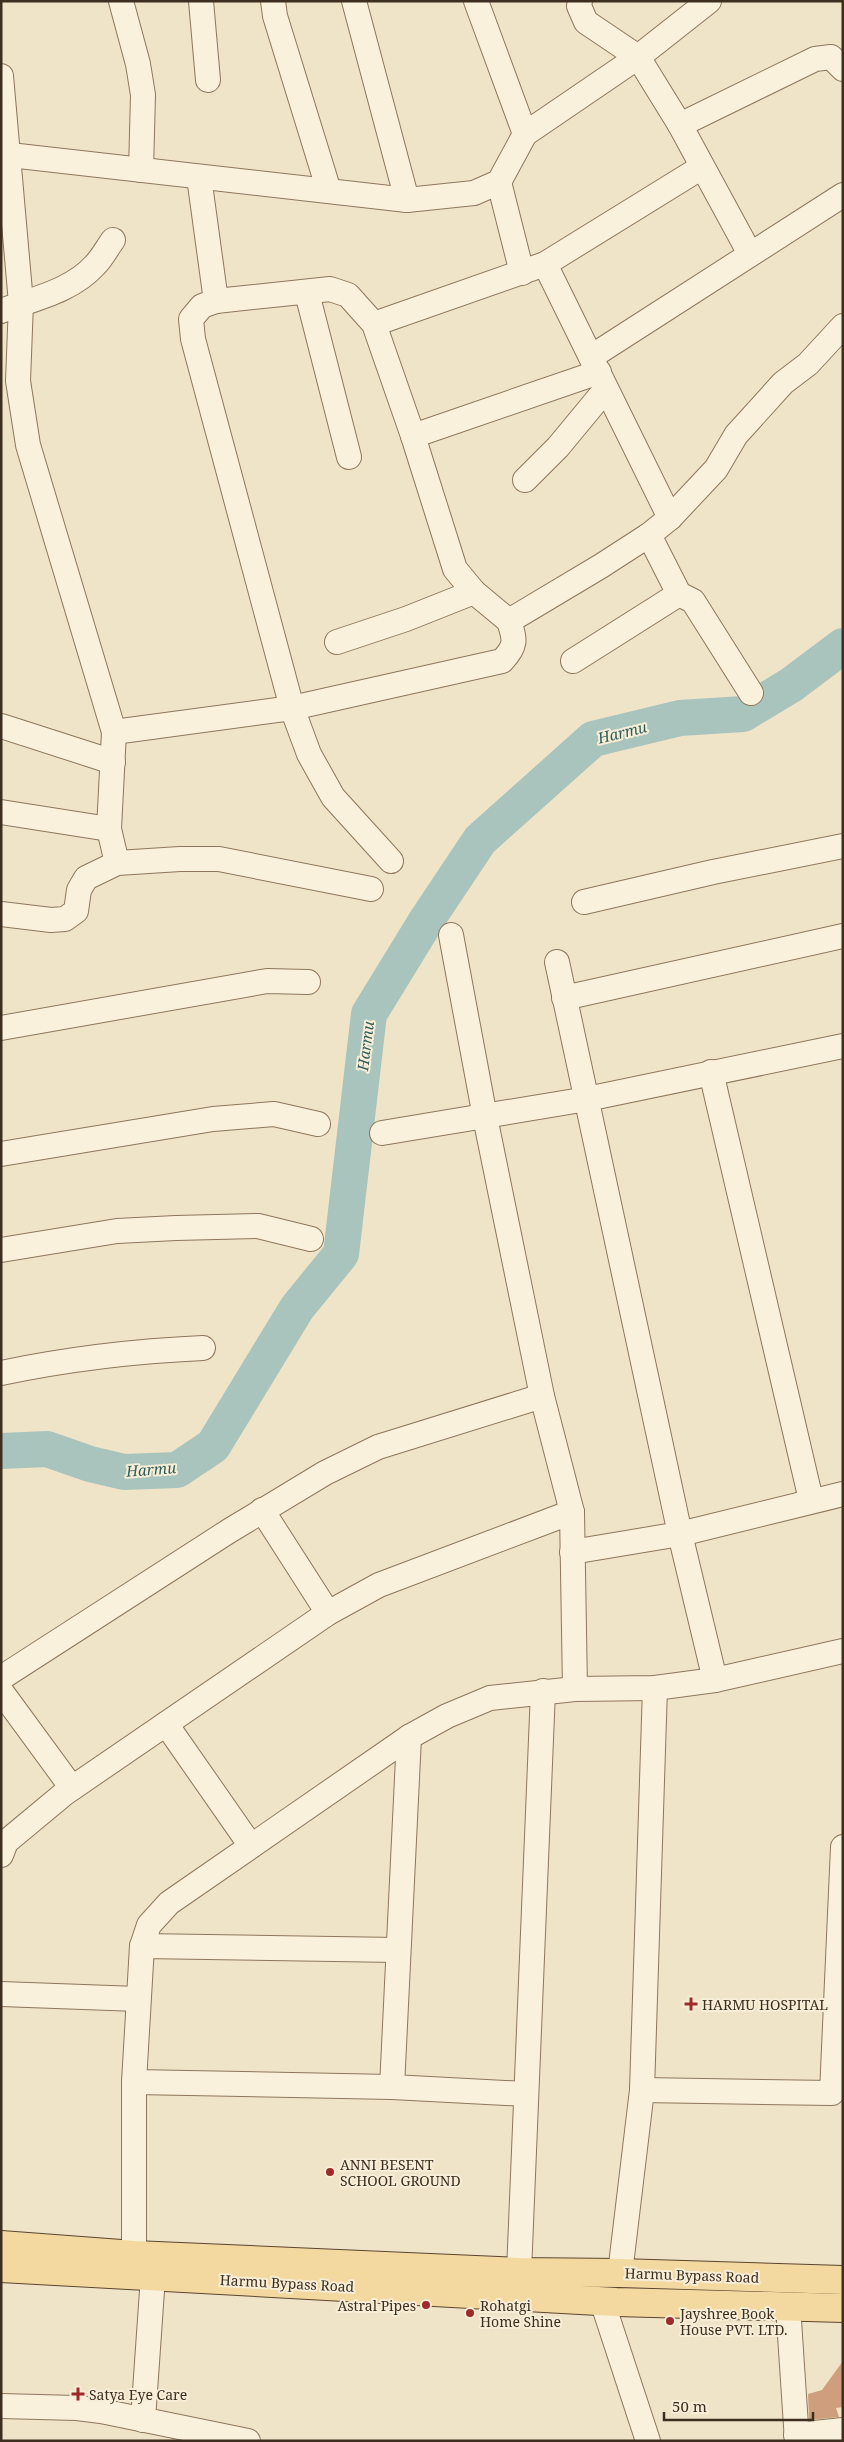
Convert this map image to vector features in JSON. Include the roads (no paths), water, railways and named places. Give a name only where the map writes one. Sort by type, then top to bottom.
[{"type":"main road","name":"Harmu Bypass Road","points":[[1,2245],[134,2255],[519,2272],[620,2272],[843,2280]]},
{"type":"main road","name":"Harmu Bypass Road","points":[[1,2268],[602,2301],[843,2308]]},
{"type":"street","points":[[121,1],[138,64],[143,96],[141,170]]},
{"type":"street","points":[[201,1],[208,80]]},
{"type":"street","points":[[273,1],[275,16],[329,191]]},
{"type":"street","points":[[354,1],[408,200]]},
{"type":"street","points":[[476,1],[525,134]]},
{"type":"street","points":[[580,1],[579,6],[586,22],[638,57],[680,125],[750,254]]},
{"type":"street","points":[[5,153],[408,200],[474,193],[499,182],[525,134],[638,57],[709,1]]},
{"type":"street","points":[[680,125],[815,59],[831,57],[843,69]]},
{"type":"street","points":[[2,89],[11,307],[10,384],[114,732],[110,829],[117,863]]},
{"type":"street","points":[[374,324],[546,264],[702,167]]},
{"type":"street","points":[[199,176],[216,301]]},
{"type":"street","points":[[499,182],[522,273]]},
{"type":"street","points":[[413,436],[599,373],[750,254],[843,195]]},
{"type":"street","points":[[11,307],[60,290],[79,279],[95,266],[113,240]]},
{"type":"street","points":[[546,264],[670,518]]},
{"type":"street","points":[[114,732],[292,708],[502,661],[511,650],[515,640],[509,621],[474,592],[455,569],[413,436],[374,324],[348,295],[330,289],[307,293],[216,301],[202,306],[191,319],[193,339],[246,540],[271,622],[292,708],[309,754],[333,797],[391,860]]},
{"type":"street","points":[[307,293],[349,457]]},
{"type":"street","points":[[509,621],[649,535],[670,518],[716,469],[736,435],[782,383],[808,364],[843,326]]},
{"type":"street","points":[[525,480],[558,447],[599,373]]},
{"type":"street","points":[[649,535],[679,594],[693,601],[751,693]]},
{"type":"street","points":[[337,642],[406,619],[474,592]]},
{"type":"street","points":[[573,662],[679,594]]},
{"type":"street","points":[[1,726],[112,762]]},
{"type":"street","points":[[1,812],[110,829]]},
{"type":"street","points":[[584,902],[713,872],[843,846]]},
{"type":"street","points":[[1,914],[51,920],[66,918],[76,911],[79,890],[86,878],[117,863],[180,859],[219,859],[370,889]]},
{"type":"street","points":[[451,935],[485,1117],[542,1396],[572,1512],[575,1688]]},
{"type":"street","points":[[564,998],[843,936]]},
{"type":"street","points":[[557,962],[680,1534],[715,1680]]},
{"type":"street","points":[[1,1028],[267,981],[308,982]]},
{"type":"street","points":[[382,1133],[587,1099],[843,1046]]},
{"type":"street","points":[[712,1072],[811,1500]]},
{"type":"street","points":[[1,1154],[213,1119],[274,1114],[318,1124]]},
{"type":"street","points":[[1,1250],[117,1231],[176,1228],[258,1226],[311,1239]]},
{"type":"street","points":[[1,1373],[61,1360],[149,1350],[203,1348]]},
{"type":"street","points":[[1,1678],[262,1510],[325,1473],[378,1447],[542,1396]]},
{"type":"street","points":[[572,1552],[680,1534],[811,1500],[843,1494]]},
{"type":"street","points":[[262,1510],[328,1613]]},
{"type":"street","points":[[1,1855],[6,1842],[72,1788],[328,1613],[379,1585],[572,1512]]},
{"type":"street","points":[[134,2255],[134,2082],[142,1946],[149,1925],[169,1903],[409,1737],[447,1716],[490,1698],[575,1688],[655,1688],[715,1680],[843,1650]]},
{"type":"street","points":[[620,2272],[642,2090],[655,1688]]},
{"type":"street","points":[[1,1691],[72,1788]]},
{"type":"street","points":[[519,2272],[543,1691]]},
{"type":"street","points":[[166,1724],[251,1846]]},
{"type":"street","points":[[392,2087],[409,1737]]},
{"type":"street","points":[[642,2090],[837,2094],[843,1847]]},
{"type":"street","points":[[142,1946],[398,1950]]},
{"type":"street","points":[[1,1994],[138,1999]]},
{"type":"street","points":[[134,2082],[392,2087],[526,2094]]},
{"type":"street","points":[[143,2420],[153,2276]]},
{"type":"street","points":[[602,2301],[648,2441]]},
{"type":"street","points":[[788,2305],[797,2438],[843,2430]]},
{"type":"street","points":[[2,2409],[77,2408],[248,2441]]},
{"type":"waterway","name":"Harmu","points":[[1,1451],[47,1449],[90,1464],[124,1472],[177,1470],[213,1446],[297,1308],[341,1254],[369,1014],[426,921],[480,840],[593,739],[680,718],[743,714],[791,685],[843,646]]},
{"type":"place","name":"HARMU HOSPITAL","points":[[691,2004]]},
{"type":"place","name":"ANNI BESENT SCHOOL GROUND","points":[[330,2172]]},
{"type":"place","name":"Astral Pipes","points":[[426,2305]]},
{"type":"place","name":"Rohatgi Home Shine","points":[[470,2313]]},
{"type":"place","name":"Jayshree Book House PVT. LTD.","points":[[670,2321]]},
{"type":"place","name":"Satya Eye Care","points":[[78,2394]]}]
